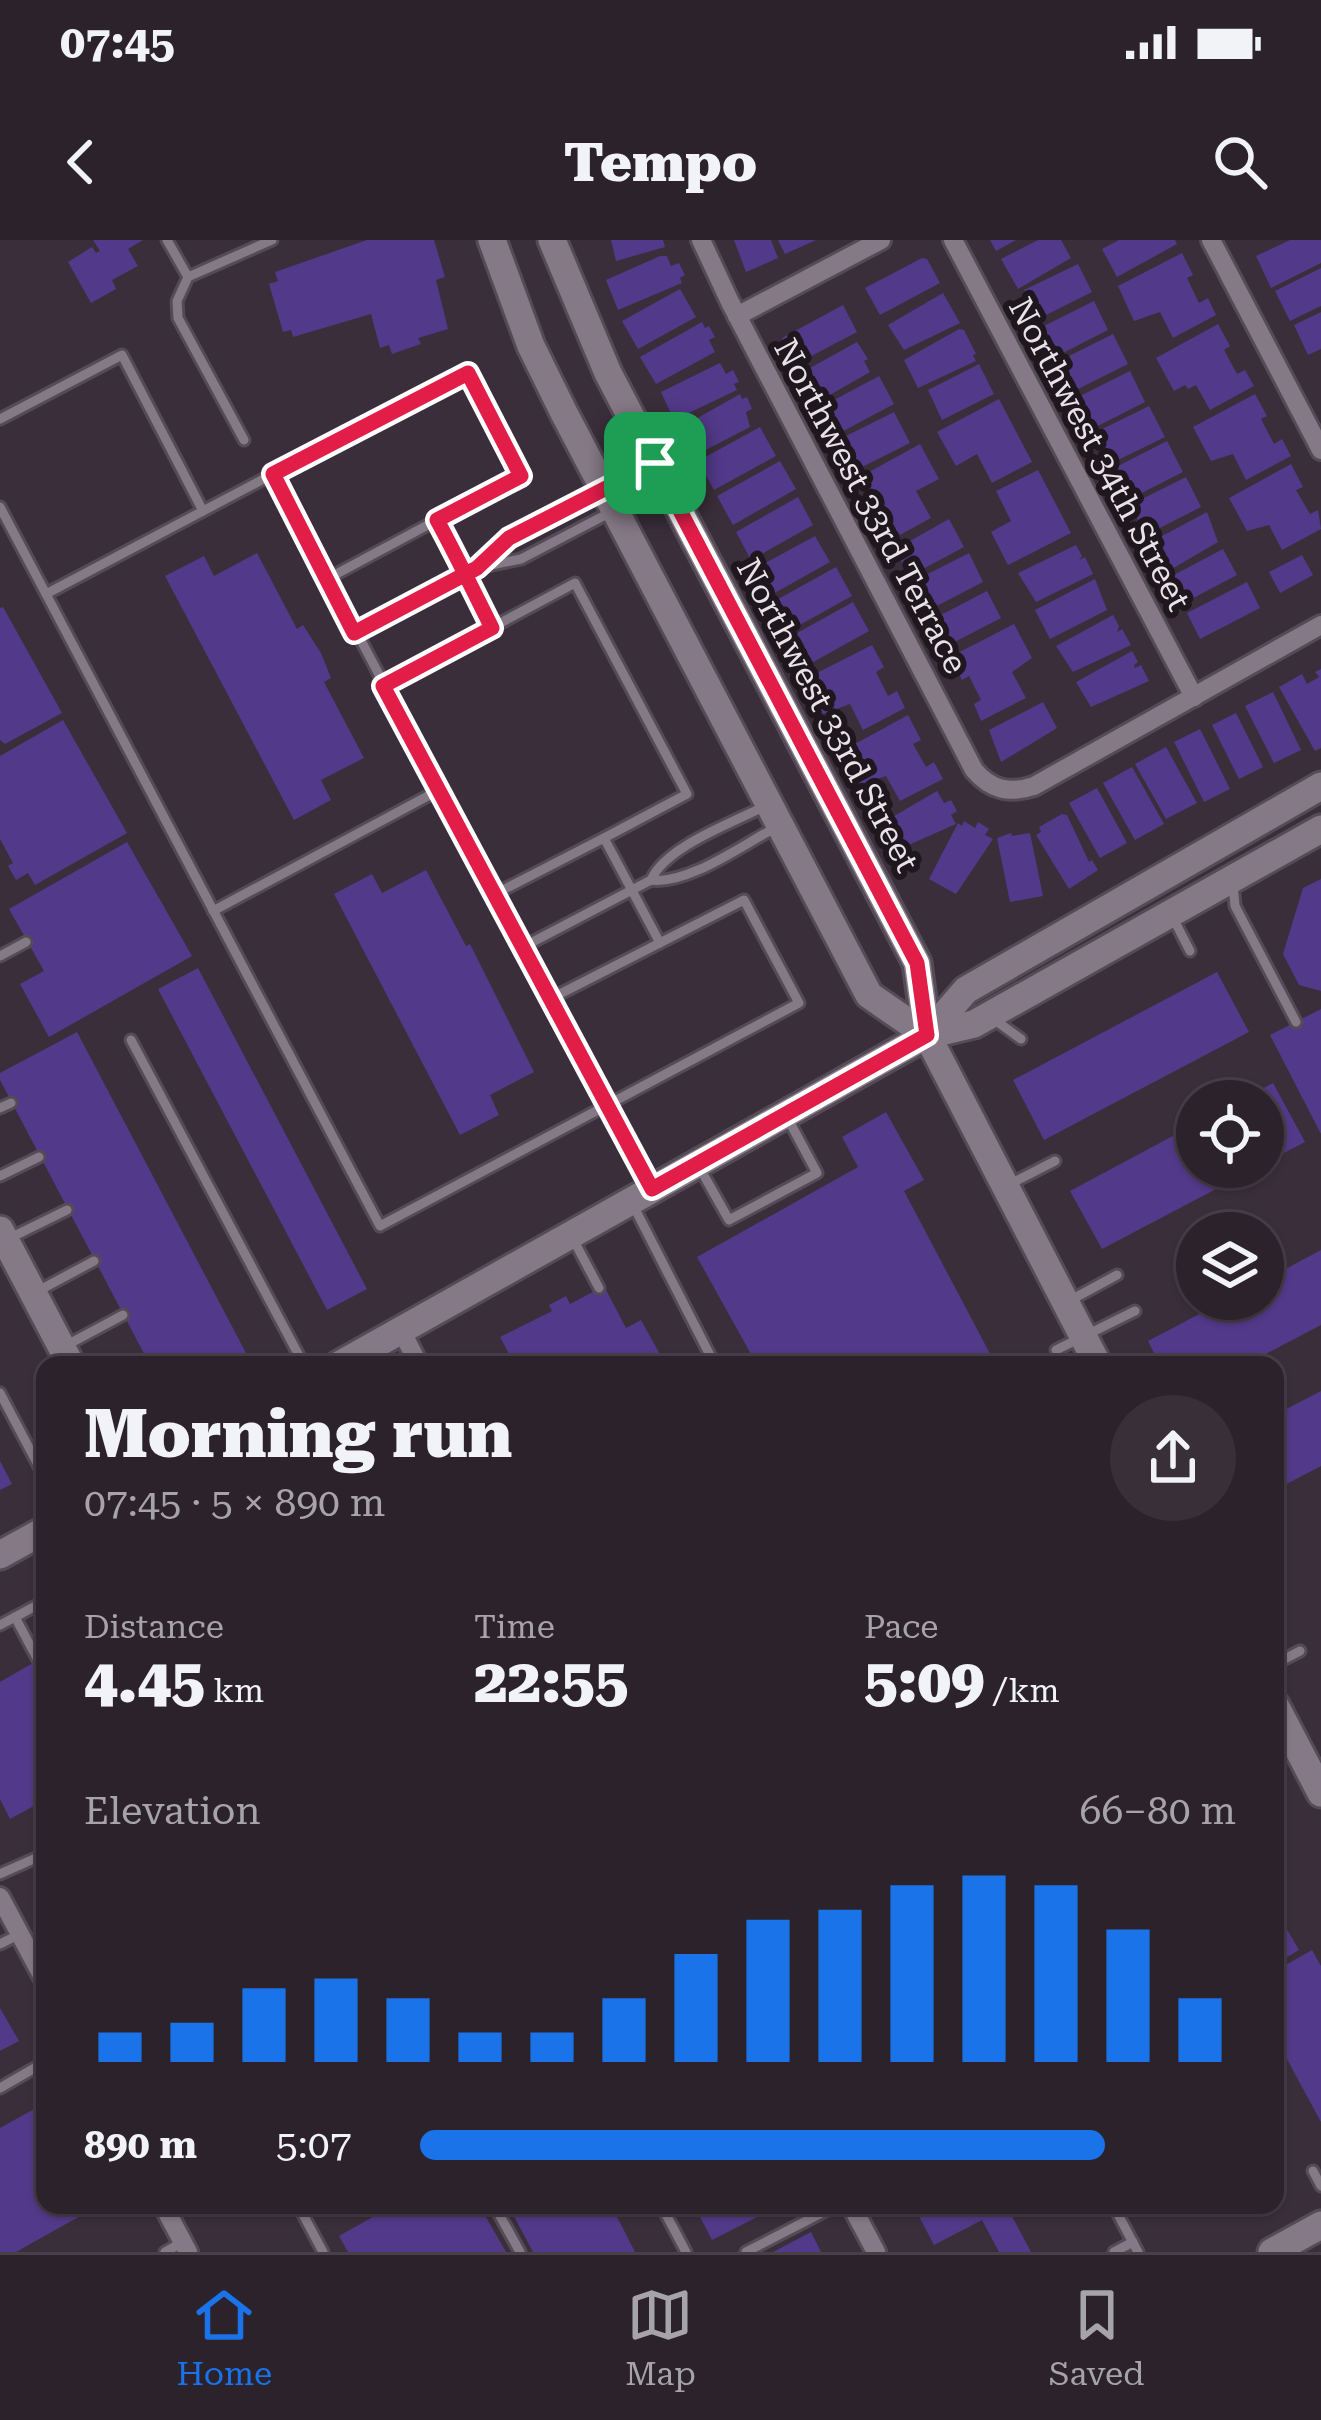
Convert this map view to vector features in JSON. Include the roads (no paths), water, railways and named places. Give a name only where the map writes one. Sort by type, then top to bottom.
[{"type":"street","name":"Northwest 33rd Street","points":[[492,240],[531,346],[869,995],[927,1035]]},
{"type":"street","name":"Northwest 33rd Street","points":[[553,240],[590,335],[917,963],[927,1035],[1093,1356]]},
{"type":"street","name":"Northwest 33rd Terrace","points":[[701,240],[974,770],[1000,789],[1034,787],[1194,697]]},
{"type":"street","points":[[737,316],[880,240]]},
{"type":"street","name":"Northwest 34th Street","points":[[953,240],[1194,697]]},
{"type":"street","points":[[1211,240],[1321,450]]},
{"type":"street","points":[[1194,697],[1321,625]]},
{"type":"street","points":[[927,1035],[966,989],[1321,786]]},
{"type":"street","points":[[1233,879],[1239,852],[1253,842],[1269,815]]},
{"type":"street","points":[[355,1356],[927,1035],[974,1024],[1321,829]]},
{"type":"street","points":[[3,1235],[67,1356]]},
{"type":"street","points":[[401,1330],[414,1356]]},
{"type":"street","points":[[0,1556],[36,1535]]},
{"type":"street","points":[[1286,1751],[1321,1793]]},
{"type":"street","points":[[0,1897],[36,1964]]},
{"type":"street","points":[[168,2214],[185,2247]]},
{"type":"street","points":[[856,2214],[876,2252]]},
{"type":"street","points":[[1272,2252],[1321,2225]]},
{"type":"lane","points":[[167,240],[188,278]]},
{"type":"lane","points":[[244,440],[178,318],[177,301],[188,278],[272,240]]},
{"type":"lane","points":[[0,419],[122,355],[203,511]]},
{"type":"lane","points":[[46,594],[468,373],[521,476],[327,579]]},
{"type":"lane","points":[[354,633],[477,568],[521,559],[609,500],[660,473]]},
{"type":"lane","points":[[477,568],[509,538],[609,500],[660,473]]},
{"type":"lane","points":[[273,474],[607,1105],[712,1356]]},
{"type":"lane","points":[[0,507],[380,1226],[799,1003],[745,900],[550,999]]},
{"type":"lane","points":[[437,520],[492,628]]},
{"type":"lane","points":[[383,686],[575,583],[604,636],[687,794],[495,894]]},
{"type":"lane","points":[[214,911],[440,790]]},
{"type":"lane","points":[[651,880],[670,856],[775,815]]},
{"type":"lane","points":[[523,947],[651,880],[670,881],[687,875],[775,815]]},
{"type":"lane","points":[[604,838],[660,944]]},
{"type":"lane","points":[[1233,879],[1235,906],[1296,1022]]},
{"type":"lane","points":[[1171,913],[1190,951]]},
{"type":"lane","points":[[0,956],[26,942]]},
{"type":"lane","points":[[989,1016],[1021,1039]]},
{"type":"lane","points":[[131,1040],[299,1356]]},
{"type":"lane","points":[[697,1163],[729,1220],[817,1173],[785,1115]]},
{"type":"lane","points":[[0,1176],[39,1156]]},
{"type":"lane","points":[[1005,1186],[1055,1161]]},
{"type":"lane","points":[[3,1235],[67,1210]]},
{"type":"lane","points":[[570,1235],[599,1288]]},
{"type":"lane","points":[[34,1294],[94,1261]]},
{"type":"lane","points":[[1065,1303],[1118,1275]]},
{"type":"lane","points":[[1056,1350],[1136,1311]]},
{"type":"lane","points":[[67,1356],[123,1315]]},
{"type":"lane","points":[[0,1394],[36,1461]]},
{"type":"lane","points":[[0,1625],[36,1606]]},
{"type":"lane","points":[[15,1617],[36,1656]]},
{"type":"lane","points":[[1284,1660],[1300,1652]]},
{"type":"lane","points":[[0,1874],[36,1858]]},
{"type":"lane","points":[[0,1944],[20,1934]]},
{"type":"lane","points":[[0,2088],[36,2067]]},
{"type":"lane","points":[[1313,2171],[1321,2186]]},
{"type":"lane","points":[[303,2214],[323,2252]]},
{"type":"lane","points":[[499,2214],[520,2252]]},
{"type":"lane","points":[[666,2214],[686,2252]]},
{"type":"lane","points":[[746,2252],[820,2214]]},
{"type":"lane","points":[[1114,2252],[1135,2247],[1118,2214]]},
{"type":"lane","points":[[164,2252],[185,2247]]}]
